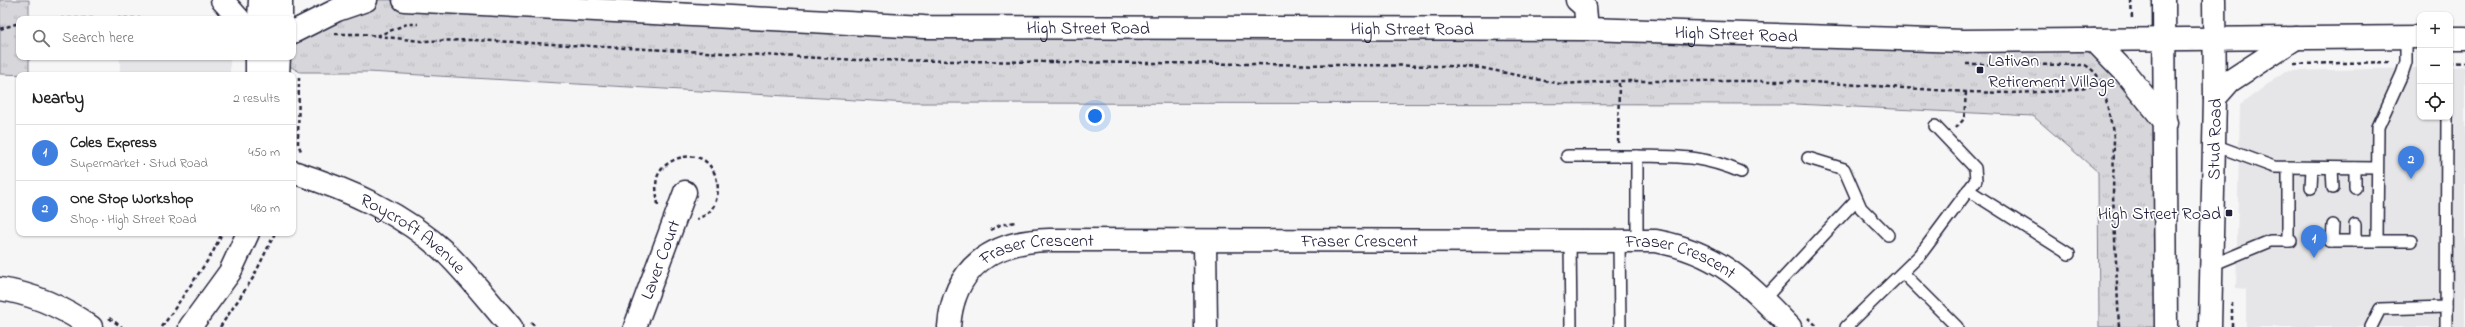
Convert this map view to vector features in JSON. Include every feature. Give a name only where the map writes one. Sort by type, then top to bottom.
[{"type":"main road","points":[[222,0],[236,16]]},
{"type":"main road","points":[[259,16],[260,0]]},
{"type":"main road","points":[[281,0],[281,16]]},
{"type":"main road","points":[[296,30],[337,10],[366,0]]},
{"type":"main road","name":"High Street Road","points":[[404,0],[924,27],[1587,29],[1948,40],[2413,37]]},
{"type":"main road","points":[[694,0],[709,16]]},
{"type":"main road","points":[[1578,0],[1585,7],[1587,29]]},
{"type":"main road","points":[[2164,0],[2166,123],[2166,327]]},
{"type":"main road","name":"Stud Road","points":[[2210,327],[2215,98],[2214,0]]},
{"type":"main road","points":[[2215,98],[2230,81],[2296,38]]},
{"type":"main road","points":[[2453,38],[2465,38]]},
{"type":"main road","points":[[2094,40],[2124,71],[2166,123]]},
{"type":"main road","points":[[281,60],[287,72]]},
{"type":"main road","name":"Roycroft Avenue","points":[[296,167],[350,192],[406,222],[446,254],[510,327]]},
{"type":"main road","name":"Laver Court","points":[[635,327],[685,192]]},
{"type":"main road","points":[[190,327],[230,272],[247,236]]},
{"type":"main road","name":"Fraser Crescent","points":[[949,327],[953,298],[971,270],[996,250],[1014,243],[1049,240],[1628,240],[1673,244],[1704,255],[1732,271],[1790,327]]},
{"type":"main road","points":[[1205,241],[1206,327]]},
{"type":"main road","points":[[0,289],[29,294],[48,301],[91,327]]},
{"type":"lane","points":[[2377,241],[2378,127],[2404,68],[2413,37]]},
{"type":"lane","points":[[2446,327],[2447,120]]},
{"type":"lane","points":[[1846,327],[1920,255],[1976,180],[1977,172],[1947,137],[1935,126]]},
{"type":"lane","points":[[2214,145],[2274,167],[2377,168]]},
{"type":"lane","points":[[1567,156],[1702,158],[1742,172]]},
{"type":"lane","points":[[1620,327],[1638,156]]},
{"type":"lane","points":[[1808,158],[1844,169],[1856,200],[1864,212],[1888,235]]},
{"type":"lane","points":[[2212,265],[2270,241],[2289,241],[2288,168]]},
{"type":"lane","points":[[2312,168],[2312,188]]},
{"type":"lane","points":[[2332,168],[2332,188]]},
{"type":"lane","points":[[2355,168],[2355,188]]},
{"type":"lane","points":[[1968,190],[2069,254]]},
{"type":"lane","points":[[1763,300],[1856,200]]},
{"type":"lane","points":[[2332,225],[2330,241],[2411,241]]},
{"type":"lane","points":[[2355,225],[2355,241]]},
{"type":"lane","points":[[1570,240],[1571,327]]},
{"type":"lane","points":[[1903,273],[1957,327]]},
{"type":"lane","points":[[2371,327],[2380,309],[2446,308]]},
{"type":"path","points":[[0,29],[16,24]]},
{"type":"path","points":[[377,36],[407,24],[418,24]]},
{"type":"path","points":[[331,34],[377,36],[420,41],[474,40],[858,60],[1446,66],[1482,68],[1550,83],[1619,81],[1732,83],[1797,81],[1966,92],[2042,92],[2103,85]]},
{"type":"path","points":[[2288,65],[2319,62],[2392,62]]},
{"type":"path","points":[[2453,62],[2465,63]]},
{"type":"path","points":[[1966,64],[2085,65],[2094,71],[2103,85],[2114,137],[2113,195],[2118,327]]},
{"type":"path","points":[[1618,156],[1619,81]]},
{"type":"path","points":[[1947,137],[1964,119],[1966,92]]},
{"type":"path","points":[[296,114],[299,130],[298,144],[302,154],[296,167]]},
{"type":"path","points":[[162,327],[212,254],[221,236]]},
{"type":"shaded area","points":[[120,60],[230,60],[230,72],[120,72]]},
{"type":"shaded area","points":[[2465,67],[2465,327],[2246,327],[2246,289],[2236,288],[2240,105],[2285,71],[2417,68],[2417,120],[2453,120],[2453,68]]},
{"type":"green space","points":[[0,0],[29,0],[29,16],[16,16],[16,60],[29,60],[29,72],[16,72],[16,75],[0,74]]},
{"type":"green space","points":[[366,0],[404,0],[709,16],[2094,40],[2166,123],[2166,327],[2099,327],[2098,172],[2033,116],[1796,104],[908,103],[368,72],[300,72],[279,60],[296,60],[296,31]]},
{"type":"place","name":"Lativan Retirement Village","points":[[1980,70]]},
{"type":"place","name":"One Stop Workshop","points":[[2411,179]]},
{"type":"place","name":"High Street Road","points":[[2229,213]]},
{"type":"place","name":"Coles Express","points":[[2314,258]]}]
